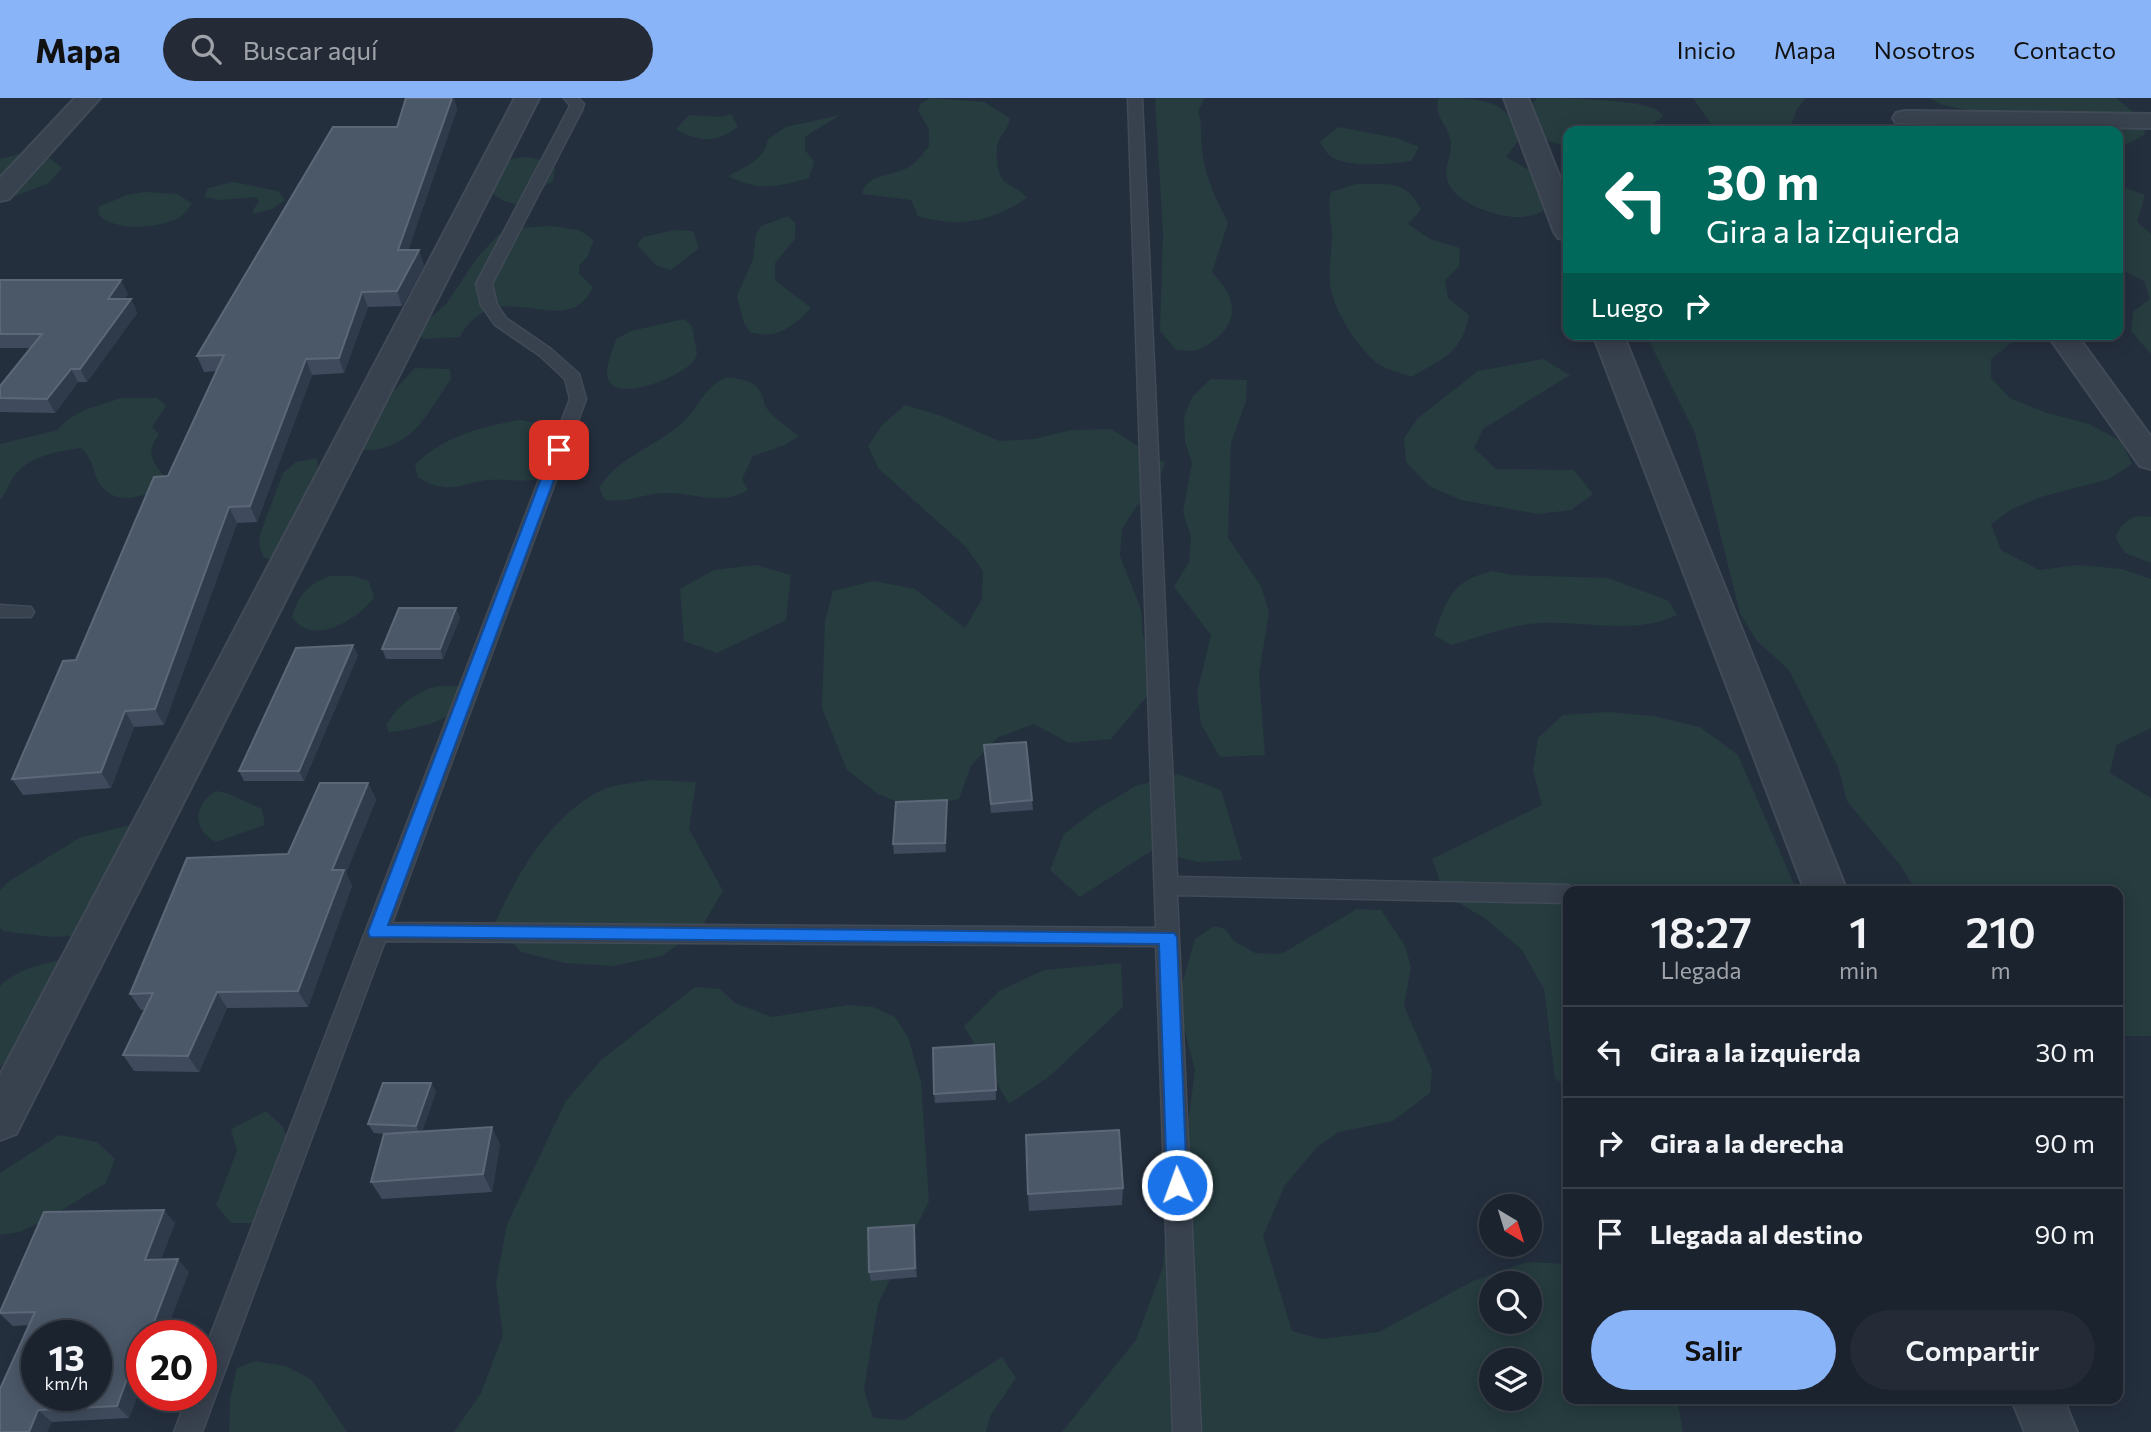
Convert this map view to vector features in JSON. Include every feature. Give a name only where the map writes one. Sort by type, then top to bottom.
[{"type":"street","points":[[0,193],[88,98]]},
{"type":"street","points":[[0,1120],[527,98]]},
{"type":"street","points":[[1516,98],[1563,219]]},
{"type":"street","points":[[1904,116],[2151,121]]},
{"type":"street","points":[[1610,340],[1824,886]]},
{"type":"street","points":[[2065,340],[2151,459]]},
{"type":"street","points":[[2040,1404],[2052,1432]]},
{"type":"lane","points":[[188,1432],[578,400],[573,377],[545,352],[501,322],[489,305],[484,284],[575,110],[577,104],[571,98]]},
{"type":"lane","points":[[1135,98],[1187,1432]]},
{"type":"lane","points":[[0,611],[23,612]]},
{"type":"lane","points":[[1165,886],[1563,894]]},
{"type":"lane","points":[[377,932],[1168,937]]},
{"type":"green space","points":[[931,98],[984,102],[1010,118],[997,147],[998,169],[1004,181],[1027,198],[988,217],[947,222],[918,216],[911,200],[862,194],[869,182],[909,167],[929,146],[929,130],[918,110],[921,103]]},
{"type":"green space","points":[[1155,98],[1205,98],[1198,111],[1203,160],[1228,223],[1212,272],[1228,294],[1232,304],[1231,317],[1219,336],[1206,346],[1192,351],[1176,350],[1160,331],[1163,234]]},
{"type":"green space","points":[[1439,98],[1478,100],[1500,108],[1508,115],[1520,138],[1506,157],[1542,177],[1549,207],[1531,215],[1510,217],[1478,208],[1452,190],[1447,177],[1451,144],[1437,110]]},
{"type":"green space","points":[[1537,98],[1586,99],[1626,102],[1657,110],[1663,116],[1647,126],[1563,126],[1563,146],[1538,137],[1526,113]]},
{"type":"green space","points":[[1693,98],[1806,98],[1797,109],[1791,126],[1713,126]]},
{"type":"green space","points":[[1929,98],[2116,98],[2147,123],[2144,135],[2123,144],[2123,126],[2014,126],[2002,117],[1943,105]]},
{"type":"green space","points":[[731,114],[738,127],[715,138],[700,139],[676,129],[689,115],[720,117]]},
{"type":"green space","points":[[840,115],[805,137],[805,150],[814,162],[809,178],[787,184],[759,186],[728,176],[754,162],[763,152],[768,139],[786,127]]},
{"type":"green space","points":[[1338,127],[1397,138],[1419,147],[1411,161],[1369,164],[1346,162],[1329,155],[1320,142]]},
{"type":"green space","points":[[23,153],[48,157],[62,168],[49,183],[0,202],[0,159]]},
{"type":"green space","points":[[523,157],[540,160],[555,169],[553,181],[542,188],[528,204],[506,202],[487,190],[507,160]]},
{"type":"green space","points":[[233,182],[278,191],[285,200],[273,209],[253,214],[259,201],[256,197],[219,200],[204,197],[208,188]]},
{"type":"green space","points":[[1356,184],[1386,184],[1402,188],[1421,210],[1408,224],[1430,239],[1460,248],[1459,266],[1445,280],[1448,298],[1469,315],[1466,328],[1449,354],[1411,377],[1372,359],[1345,323],[1332,294],[1332,228],[1329,205],[1331,192]]},
{"type":"green space","points":[[2123,187],[2145,195],[2137,222],[2151,234],[2151,354],[2131,331],[2133,312],[2150,299],[2144,281],[2123,270]]},
{"type":"green space","points":[[145,192],[178,194],[192,204],[180,217],[150,226],[116,224],[99,215],[98,207],[127,195]]},
{"type":"green space","points":[[788,216],[795,223],[795,239],[775,263],[775,280],[811,308],[784,330],[768,334],[750,332],[744,323],[737,296],[753,259],[756,234],[761,226]]},
{"type":"green space","points":[[550,226],[579,230],[594,240],[587,257],[579,266],[579,274],[593,287],[581,303],[566,310],[511,307],[493,309],[475,318],[460,337],[423,339],[416,331],[446,304],[477,258],[500,233],[515,228]]},
{"type":"green space","points":[[674,230],[693,231],[699,248],[671,270],[657,266],[637,245],[643,237]]},
{"type":"green space","points":[[684,319],[692,326],[697,353],[692,363],[664,380],[637,388],[616,387],[609,381],[608,366],[616,339],[631,331]]},
{"type":"green space","points":[[1651,340],[2015,340],[1991,359],[1991,378],[2010,398],[2047,413],[2089,424],[2121,441],[2132,464],[2109,479],[2041,497],[2012,509],[1991,524],[2001,550],[2039,570],[2079,565],[2122,569],[2151,579],[2151,728],[2116,745],[2110,773],[2151,798],[2151,1036],[2123,1036],[2123,886],[1913,886],[1901,866],[1847,801],[1838,767],[1789,670],[1757,641],[1740,613],[1695,433],[1651,345]]},
{"type":"green space","points":[[1543,359],[1570,375],[1483,429],[1474,448],[1496,469],[1574,470],[1593,494],[1571,510],[1538,514],[1461,500],[1429,486],[1406,462],[1404,438],[1418,418],[1478,371]]},
{"type":"green space","points":[[415,368],[450,369],[451,379],[422,422],[405,438],[381,449],[364,450],[349,446],[377,409]]},
{"type":"green space","points":[[725,378],[742,379],[756,386],[767,409],[799,436],[785,445],[753,456],[742,479],[748,490],[727,498],[664,493],[605,500],[599,488],[607,477],[627,460],[681,424],[711,387]]},
{"type":"green space","points":[[1211,379],[1247,380],[1246,401],[1231,443],[1228,538],[1261,586],[1269,612],[1259,674],[1265,755],[1220,757],[1201,724],[1197,693],[1211,635],[1174,587],[1189,562],[1191,536],[1183,512],[1192,463],[1185,441],[1184,417],[1192,397]]},
{"type":"green space","points":[[121,398],[157,398],[166,406],[152,427],[159,434],[151,451],[153,460],[163,475],[161,487],[130,498],[115,496],[101,486],[81,448],[36,459],[20,469],[0,500],[0,444],[57,430],[84,410]]},
{"type":"green space","points":[[905,405],[939,415],[999,441],[1035,439],[1071,430],[1111,429],[1165,463],[1156,487],[1136,507],[1122,529],[1120,556],[1141,609],[1143,636],[1157,684],[1111,739],[1069,743],[1034,724],[997,738],[971,766],[959,799],[915,809],[878,794],[847,770],[822,708],[825,620],[833,591],[874,581],[915,589],[965,628],[982,599],[983,571],[966,547],[878,468],[868,446],[882,425]]},
{"type":"green space","points":[[521,420],[555,428],[566,436],[559,472],[540,479],[488,480],[449,487],[433,485],[418,477],[415,465],[450,440],[478,429]]},
{"type":"green space","points":[[317,458],[318,480],[281,560],[264,558],[259,545],[260,534],[283,473],[296,462]]},
{"type":"green space","points":[[2137,516],[2151,517],[2151,563],[2125,553],[2116,539],[2123,524]]},
{"type":"green space","points":[[756,565],[791,575],[786,620],[717,653],[684,641],[680,589],[714,570]]},
{"type":"green space","points":[[1492,571],[1512,575],[1608,578],[1669,601],[1677,615],[1641,625],[1529,624],[1451,645],[1434,635],[1452,593],[1467,580]]},
{"type":"green space","points":[[331,576],[353,576],[369,581],[374,598],[357,614],[334,627],[311,630],[301,626],[292,617],[301,596],[316,582]]},
{"type":"green space","points":[[438,686],[462,686],[480,691],[460,709],[439,720],[415,728],[389,732],[386,725],[402,705],[422,692]]},
{"type":"green space","points":[[1608,712],[1654,716],[1700,727],[1738,755],[1795,886],[1563,886],[1563,1085],[1555,1078],[1544,989],[1522,950],[1486,919],[1445,895],[1432,859],[1542,805],[1533,770],[1538,738],[1563,715]]},
{"type":"green space","points":[[1178,774],[1221,790],[1242,860],[1198,862],[1151,851],[1080,897],[1050,870],[1064,834],[1097,809],[1136,786]]},
{"type":"green space","points":[[649,780],[696,782],[689,829],[723,891],[701,928],[662,956],[613,966],[565,963],[521,952],[495,923],[514,885],[538,847],[551,830],[583,801],[607,788]]},
{"type":"green space","points":[[216,791],[227,793],[262,809],[265,825],[216,842],[208,837],[199,824],[198,817],[203,803]]},
{"type":"green space","points":[[130,825],[152,826],[77,936],[51,937],[3,931],[0,928],[0,890],[8,882],[79,838]]},
{"type":"green space","points":[[1357,909],[1381,910],[1405,946],[1411,967],[1404,1006],[1432,1070],[1430,1093],[1393,1121],[1339,1132],[1318,1146],[1285,1185],[1263,1236],[1292,1331],[1321,1339],[1379,1332],[1479,1279],[1479,1334],[1542,1334],[1542,1271],[1501,1271],[1527,1262],[1563,1264],[1563,1404],[1678,1404],[1683,1432],[1062,1432],[1136,1340],[1163,1267],[1170,1167],[1187,1131],[1195,1070],[1177,1001],[1195,939],[1214,926],[1225,929],[1234,941],[1255,953],[1281,954]]},
{"type":"green space","points":[[70,958],[51,1019],[0,1067],[0,986],[24,971]]},
{"type":"green space","points":[[1121,963],[1123,1007],[1050,1076],[1009,1104],[964,1026],[999,991],[1044,970]]},
{"type":"green space","points":[[695,987],[720,989],[735,1003],[772,1017],[848,1005],[873,1007],[895,1017],[908,1037],[921,1082],[929,1201],[878,1304],[864,1389],[873,1418],[904,1420],[1002,1357],[1016,1378],[990,1416],[986,1432],[454,1432],[481,1393],[503,1335],[496,1283],[507,1224],[566,1101],[601,1060]]},
{"type":"green space","points":[[266,1111],[283,1127],[291,1147],[257,1223],[231,1223],[216,1205],[237,1151],[231,1129]]},
{"type":"green space","points":[[59,1135],[97,1142],[115,1159],[106,1183],[49,1218],[20,1232],[0,1235],[0,1173]]},
{"type":"green space","points":[[255,1361],[286,1366],[312,1380],[347,1432],[229,1432],[230,1400],[237,1368]]},
{"type":"building","points":[[406,98],[452,98],[398,250],[419,250],[397,291],[362,292],[339,358],[306,359],[250,506],[229,507],[155,709],[125,711],[101,772],[12,779],[63,661],[76,660],[154,477],[168,476],[224,355],[197,356],[333,127],[397,127]]},
{"type":"building","points":[[0,280],[121,280],[108,299],[131,299],[80,369],[71,369],[47,399],[0,398],[0,386],[42,334],[0,334]]},
{"type":"building","points":[[399,608],[456,608],[440,649],[382,649]]},
{"type":"building","points":[[353,645],[299,771],[239,771],[296,648]]},
{"type":"building","points":[[1026,742],[1032,800],[991,804],[984,745]]},
{"type":"building","points":[[320,783],[368,783],[332,870],[344,870],[298,991],[217,992],[188,1056],[123,1055],[153,993],[130,994],[187,858],[288,854]]},
{"type":"building","points":[[947,800],[945,843],[893,844],[896,802]]},
{"type":"building","points":[[994,1044],[996,1090],[934,1094],[933,1048]]},
{"type":"building","points":[[383,1083],[431,1083],[416,1126],[368,1124]]},
{"type":"building","points":[[492,1127],[483,1174],[371,1182],[384,1134]]},
{"type":"building","points":[[1119,1130],[1123,1188],[1028,1194],[1026,1135]]},
{"type":"building","points":[[164,1210],[145,1260],[178,1259],[155,1320],[126,1320],[126,1382],[117,1406],[112,1406],[112,1320],[31,1320],[35,1312],[0,1312],[44,1212]]},
{"type":"building","points":[[914,1225],[915,1268],[869,1272],[868,1228]]},
{"type":"building","points":[[21,1343],[21,1411],[38,1411],[29,1432],[0,1432],[0,1389]]},
{"type":"route","points":[[559,450],[377,932],[1168,937],[1177,1185]]}]
